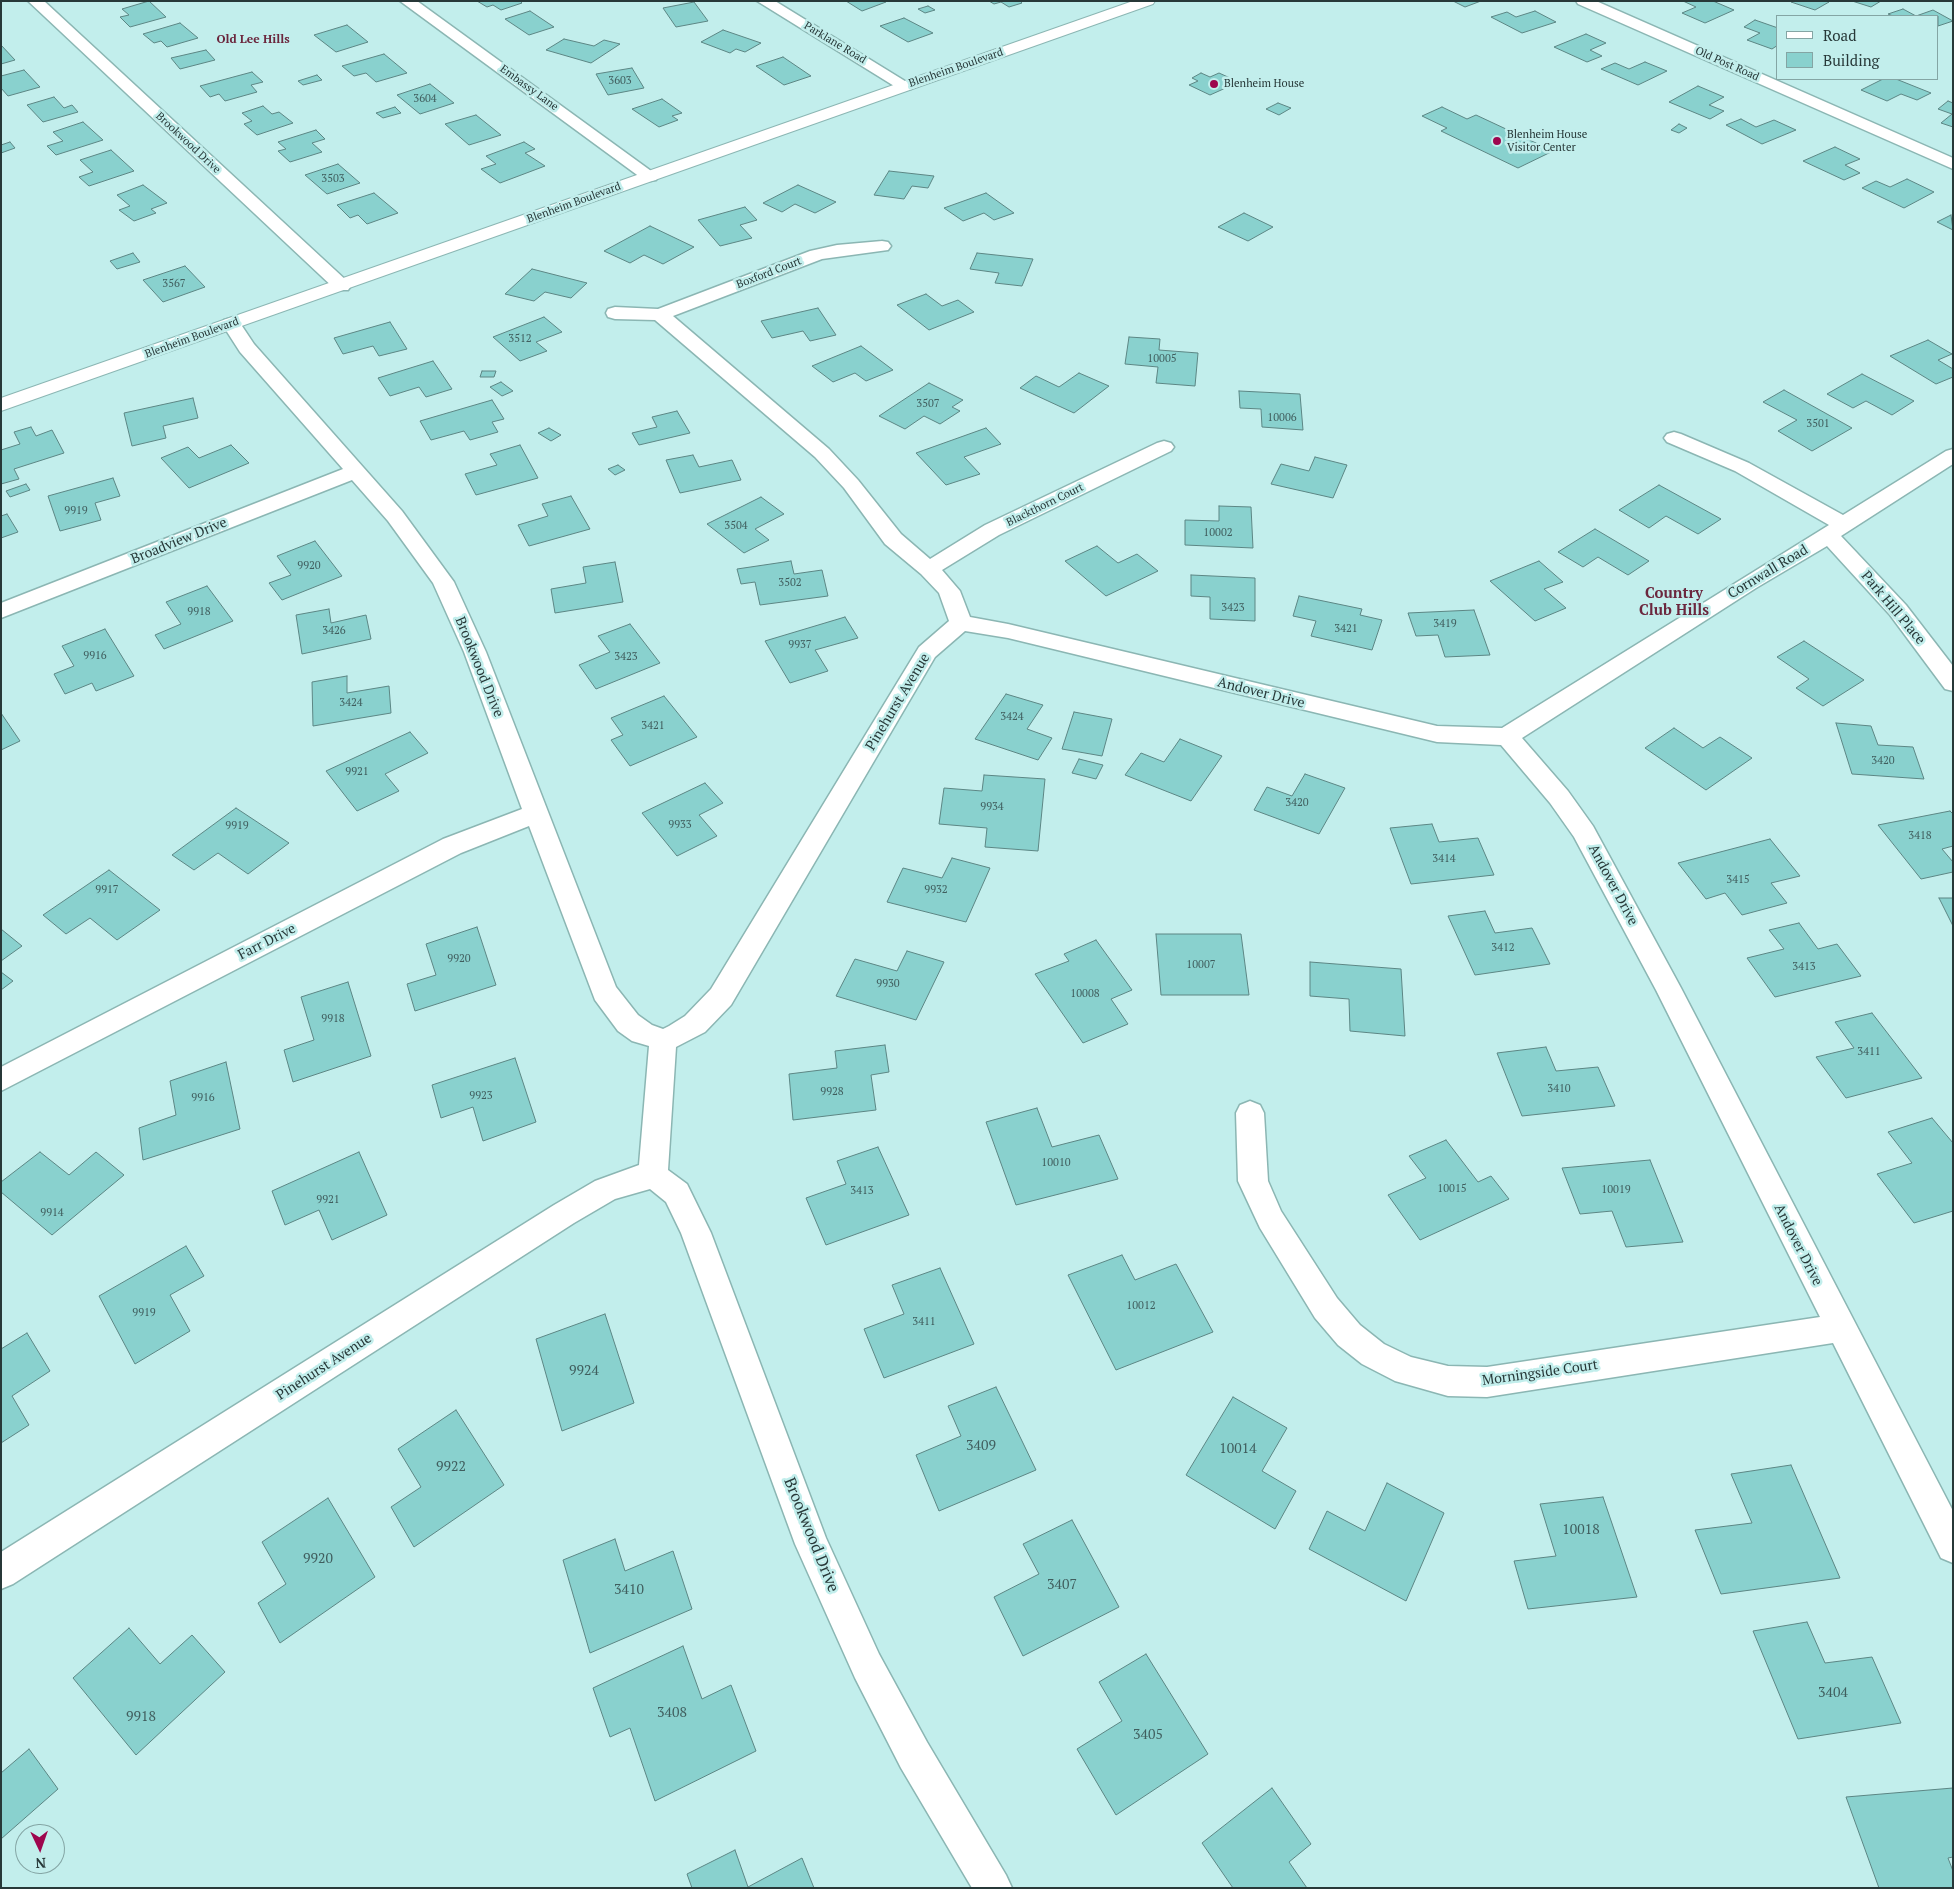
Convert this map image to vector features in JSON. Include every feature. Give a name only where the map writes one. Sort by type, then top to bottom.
[{"type":"main road","name":"Blenheim Boulevard","points":[[1,406],[1148,1]]},
{"type":"street","name":"Brookwood Drive","points":[[35,1],[342,286]]},
{"type":"street","name":"Embassy Lane","points":[[407,1],[650,176]]},
{"type":"street","name":"Parklane Road","points":[[764,1],[905,86]]},
{"type":"street","name":"Old Post Road","points":[[1583,1],[1953,164]]},
{"type":"street","name":"Boxford Court","points":[[660,315],[816,255],[837,250],[882,246]]},
{"type":"street","points":[[615,313],[660,315],[822,453],[851,484],[893,538],[928,569],[949,591],[961,623]]},
{"type":"street","name":"Brookwood Drive","points":[[231,324],[247,348],[395,516],[443,582],[476,652],[604,992],[628,1023],[642,1033],[663,1040]]},
{"type":"street","name":"Park Hill Place","points":[[1674,438],[1742,467],[1836,530],[1953,682]]},
{"type":"street","name":"Blackthorn Court","points":[[928,569],[992,530],[1164,447]]},
{"type":"street","name":"Cornwall Road","points":[[1507,736],[1953,455]]},
{"type":"street","name":"Broadview Drive","points":[[1,611],[356,471]]},
{"type":"street","name":"Andover Drive","points":[[961,623],[1008,631],[1351,715],[1437,734],[1476,737],[1507,736],[1560,797],[1584,832],[1668,988],[1953,1546]]},
{"type":"street","name":"Pinehurst Avenue","points":[[663,1040],[679,1034],[695,1024],[721,997],[927,652],[961,623]]},
{"type":"street","name":"Farr Drive","points":[[1,1080],[452,846],[536,813]]},
{"type":"street","points":[[653,1176],[663,1040]]},
{"type":"street","name":"Morningside Court","points":[[1250,1112],[1253,1180],[1270,1219],[1326,1308],[1349,1335],[1373,1354],[1406,1371],[1448,1381],[1487,1382],[1840,1328]]},
{"type":"street","name":"Brookwood Drive","points":[[653,1176],[669,1185],[677,1193],[696,1233],[812,1544],[866,1666],[914,1755],[993,1888]]},
{"type":"street","name":"Pinehurst Avenue","points":[[1,1572],[564,1214],[605,1190],[639,1178],[653,1176]]},
{"type":"building","points":[[149,1],[166,17],[130,27],[120,17],[129,15],[122,9]]},
{"type":"building","points":[[477,1],[520,1],[522,3],[501,10],[493,5],[487,7]]},
{"type":"building","points":[[846,1],[884,1],[886,2],[862,11]]},
{"type":"building","points":[[989,1],[1020,1],[1022,3],[1009,7],[1001,2],[994,4]]},
{"type":"building","points":[[1453,1],[1481,1],[1465,7]]},
{"type":"building","points":[[1683,1],[1713,1],[1734,10],[1705,23],[1682,13],[1696,7]]},
{"type":"building","points":[[1852,1],[1881,1],[1871,7]]},
{"type":"building","points":[[694,2],[708,21],[676,27],[663,8]]},
{"type":"building","points":[[1791,2],[1829,2],[1815,10]]},
{"type":"building","points":[[928,6],[935,10],[925,13],[918,9]]},
{"type":"building","points":[[1903,9],[1914,15],[1890,15],[1888,14]]},
{"type":"building","points":[[1933,10],[1953,21],[1939,26],[1939,15],[1919,15]]},
{"type":"building","points":[[530,11],[554,27],[529,35],[505,19]]},
{"type":"building","points":[[1535,11],[1556,22],[1522,33],[1491,17],[1507,12],[1516,17]]},
{"type":"building","points":[[904,18],[933,33],[908,42],[880,26]]},
{"type":"building","points":[[1755,20],[1776,27],[1776,46],[1772,49],[1747,40],[1760,33],[1744,27]]},
{"type":"building","points":[[180,23],[198,38],[167,47],[161,41],[154,43],[143,34]]},
{"type":"building","points":[[347,25],[368,42],[336,52],[314,35]]},
{"type":"building","points":[[723,30],[761,43],[745,52],[736,49],[730,53],[701,42]]},
{"type":"building","points":[[1586,34],[1606,43],[1590,50],[1602,56],[1587,62],[1554,47]]},
{"type":"building","points":[[564,39],[594,46],[604,40],[620,44],[591,63],[546,50]]},
{"type":"building","points":[[1,45],[15,60],[1,64]]},
{"type":"building","points":[[206,50],[215,60],[180,69],[171,58]]},
{"type":"building","points":[[384,54],[407,73],[376,82],[366,73],[354,76],[342,66]]},
{"type":"building","points":[[783,57],[811,76],[784,85],[756,66]]},
{"type":"building","points":[[1645,62],[1667,71],[1638,85],[1601,69],[1615,63],[1629,69]]},
{"type":"building","points":[[632,68],[644,88],[608,95],[596,74]]},
{"type":"building","points":[[24,70],[40,87],[8,96],[1,88],[1,76]]},
{"type":"building","points":[[252,72],[263,82],[251,85],[257,92],[225,101],[219,94],[210,97],[200,86]]},
{"type":"building","name":"Blenheim House","points":[[1201,73],[1210,77],[1219,73],[1239,82],[1210,95],[1189,85],[1198,81],[1192,78]]},
{"type":"building","points":[[317,75],[322,80],[303,85],[298,81]]},
{"type":"building","points":[[1881,80],[1898,80],[1931,93],[1917,100],[1901,94],[1887,101],[1861,90]]},
{"type":"building","points":[[430,84],[454,103],[420,114],[397,95]]},
{"type":"building","points":[[1698,86],[1724,97],[1709,105],[1724,111],[1710,119],[1669,102]]},
{"type":"building","points":[[54,97],[64,108],[72,105],[78,112],[43,122],[27,105]]},
{"type":"building","points":[[662,99],[682,113],[672,116],[678,120],[659,127],[632,109]]},
{"type":"building","points":[[1948,101],[1953,103],[1953,127],[1941,123],[1952,114],[1938,109]]},
{"type":"building","points":[[1278,103],[1291,108],[1279,115],[1266,109]]},
{"type":"building","points":[[263,106],[272,114],[279,112],[293,123],[257,135],[244,124],[252,121],[242,113]]},
{"type":"building","points":[[395,107],[401,113],[383,118],[376,113]]},
{"type":"building","name":"Blenheim House Visitor Center","points":[[1442,107],[1467,119],[1476,115],[1553,151],[1518,168],[1441,131],[1447,128],[1422,116]]},
{"type":"building","points":[[476,115],[501,135],[469,145],[445,124]]},
{"type":"building","points":[[1741,119],[1756,127],[1774,120],[1796,130],[1762,144],[1726,125]]},
{"type":"building","points":[[83,122],[103,140],[56,155],[47,146],[63,141],[53,132]]},
{"type":"building","points":[[1679,124],[1687,128],[1679,133],[1671,130]]},
{"type":"building","points":[[316,130],[325,139],[312,143],[322,152],[290,162],[278,151],[286,149],[278,142]]},
{"type":"building","points":[[10,142],[15,148],[1,153],[1,145]]},
{"type":"building","points":[[524,142],[535,149],[525,153],[545,166],[500,183],[481,169],[496,164],[486,156]]},
{"type":"building","points":[[1835,147],[1860,159],[1845,165],[1860,173],[1844,180],[1803,161]]},
{"type":"building","points":[[111,150],[134,171],[89,186],[79,177],[93,172],[80,160]]},
{"type":"building","points":[[338,164],[360,183],[327,194],[305,175]]},
{"type":"building","points":[[889,171],[934,176],[928,188],[912,186],[904,199],[874,195]]},
{"type":"building","points":[[1907,179],[1934,192],[1904,208],[1862,188],[1876,181],[1890,187]]},
{"type":"building","points":[[143,185],[167,203],[151,209],[156,213],[134,221],[119,210],[130,206],[117,195]]},
{"type":"building","points":[[798,185],[836,202],[815,213],[795,204],[782,212],[763,203]]},
{"type":"building","points":[[374,193],[398,213],[367,224],[358,215],[350,218],[337,205]]},
{"type":"building","points":[[986,193],[1014,213],[994,220],[984,213],[963,221],[944,208]]},
{"type":"building","points":[[745,207],[757,220],[740,225],[752,238],[720,246],[698,220]]},
{"type":"building","points":[[1244,213],[1273,227],[1248,241],[1218,227]]},
{"type":"building","points":[[1951,215],[1953,230],[1937,222]]},
{"type":"building","points":[[650,226],[694,247],[663,264],[644,255],[630,263],[604,251]]},
{"type":"building","points":[[133,253],[140,262],[117,269],[110,261]]},
{"type":"building","points":[[977,253],[1033,259],[1022,286],[995,283],[999,273],[970,269]]},
{"type":"building","points":[[185,266],[205,287],[163,302],[143,280]]},
{"type":"building","points":[[532,269],[587,283],[571,298],[545,292],[534,301],[505,294]]},
{"type":"building","points":[[926,294],[942,306],[958,300],[974,312],[929,330],[897,305]]},
{"type":"building","points":[[818,308],[836,335],[810,341],[803,331],[772,338],[761,321]]},
{"type":"building","points":[[544,317],[562,332],[536,342],[547,351],[520,361],[493,337]]},
{"type":"building","points":[[390,322],[407,349],[379,356],[373,346],[343,354],[334,338]]},
{"type":"building","points":[[1129,337],[1160,339],[1159,350],[1198,353],[1195,386],[1156,383],[1158,367],[1125,364]]},
{"type":"building","points":[[1928,340],[1952,354],[1938,360],[1953,369],[1953,377],[1936,384],[1890,356]]},
{"type":"building","points":[[861,346],[893,370],[866,381],[855,373],[833,382],[812,366]]},
{"type":"building","points":[[433,361],[452,389],[426,397],[419,387],[390,396],[378,378]]},
{"type":"building","points":[[482,371],[496,371],[494,377],[480,377]]},
{"type":"building","points":[[1079,373],[1109,386],[1074,413],[1020,388],[1036,376],[1059,387]]},
{"type":"building","points":[[1862,374],[1914,401],[1892,415],[1866,401],[1853,408],[1827,394]]},
{"type":"building","points":[[501,382],[513,391],[502,396],[490,387]]},
{"type":"building","points":[[929,383],[963,400],[952,407],[960,411],[940,424],[924,416],[905,429],[879,416]]},
{"type":"building","points":[[1784,390],[1852,428],[1812,451],[1778,431],[1797,420],[1763,402]]},
{"type":"building","points":[[1239,391],[1300,394],[1303,430],[1262,427],[1261,409],[1240,408]]},
{"type":"building","points":[[193,398],[198,418],[163,426],[166,438],[132,446],[124,413]]},
{"type":"building","points":[[492,400],[504,419],[492,422],[498,432],[470,440],[464,431],[431,440],[420,421]]},
{"type":"building","points":[[677,411],[690,433],[639,445],[632,433],[657,427],[652,417]]},
{"type":"building","points":[[31,427],[36,436],[52,430],[64,453],[14,469],[19,479],[1,484],[1,450],[20,444],[14,432]]},
{"type":"building","points":[[549,428],[561,435],[551,441],[538,433]]},
{"type":"building","points":[[986,428],[1001,444],[964,457],[980,474],[946,485],[916,453]]},
{"type":"building","points":[[231,445],[249,463],[189,488],[161,458],[188,447],[199,458]]},
{"type":"building","points":[[520,445],[538,478],[476,495],[465,474],[497,465],[490,454]]},
{"type":"building","points":[[693,455],[699,467],[732,460],[741,480],[680,493],[666,460]]},
{"type":"building","points":[[1315,457],[1347,465],[1333,498],[1271,484],[1281,464],[1309,471]]},
{"type":"building","points":[[618,465],[625,470],[615,475],[608,469]]},
{"type":"building","points":[[113,478],[120,496],[95,503],[101,520],[60,531],[48,496]]},
{"type":"building","points":[[26,484],[30,490],[10,497],[6,491]]},
{"type":"building","points":[[1659,485],[1721,519],[1698,534],[1666,516],[1649,528],[1619,510]]},
{"type":"building","points":[[571,496],[590,529],[529,546],[518,525],[548,516],[542,504]]},
{"type":"building","points":[[761,497],[784,514],[755,529],[769,540],[744,553],[707,524]]},
{"type":"building","points":[[1219,506],[1251,507],[1253,548],[1185,545],[1185,520],[1219,521]]},
{"type":"building","points":[[7,514],[18,532],[1,538],[1,516]]},
{"type":"building","points":[[1595,529],[1649,561],[1628,575],[1598,557],[1583,567],[1558,552]]},
{"type":"building","points":[[315,541],[342,576],[282,600],[269,583],[291,575],[277,556]]},
{"type":"building","points":[[1097,546],[1118,563],[1137,554],[1158,571],[1106,596],[1065,561]]},
{"type":"building","points":[[791,561],[794,574],[822,570],[828,596],[760,605],[755,582],[741,584],[737,569]]},
{"type":"building","points":[[1539,561],[1563,582],[1544,589],[1566,608],[1535,621],[1490,581]]},
{"type":"building","points":[[615,562],[623,602],[555,613],[551,589],[586,583],[583,567]]},
{"type":"building","points":[[1191,575],[1255,578],[1255,621],[1210,619],[1210,597],[1191,596]]},
{"type":"building","points":[[207,586],[233,621],[164,649],[155,635],[181,624],[166,602]]},
{"type":"building","points":[[1299,596],[1362,609],[1360,615],[1382,620],[1372,650],[1311,636],[1316,621],[1293,616]]},
{"type":"building","points":[[329,609],[331,623],[366,615],[371,639],[302,654],[296,615]]},
{"type":"building","points":[[1474,610],[1490,655],[1445,657],[1438,635],[1416,636],[1408,613]]},
{"type":"building","points":[[845,617],[858,638],[815,650],[828,671],[790,683],[765,641]]},
{"type":"building","points":[[630,624],[660,663],[596,689],[579,665],[610,652],[598,636]]},
{"type":"building","points":[[105,629],[134,676],[96,691],[92,683],[65,694],[54,674],[74,666],[62,646]]},
{"type":"building","points":[[1804,641],[1864,680],[1823,706],[1796,688],[1809,679],[1777,657]]},
{"type":"building","points":[[347,676],[347,693],[389,686],[391,713],[313,726],[312,682]]},
{"type":"building","points":[[1006,694],[1043,705],[1027,729],[1052,738],[1038,760],[975,739]]},
{"type":"building","points":[[664,696],[697,737],[630,766],[611,740],[623,735],[611,718]]},
{"type":"building","points":[[1074,712],[1112,719],[1102,756],[1062,749]]},
{"type":"building","points":[[1,713],[20,741],[1,750]]},
{"type":"building","points":[[1836,723],[1871,726],[1878,745],[1913,747],[1924,779],[1852,774]]},
{"type":"building","points":[[1674,728],[1703,748],[1720,737],[1752,758],[1706,790],[1645,748]]},
{"type":"building","points":[[410,732],[428,753],[385,774],[399,791],[357,811],[326,771]]},
{"type":"building","points":[[1180,739],[1222,756],[1191,801],[1125,775],[1141,753],[1164,762]]},
{"type":"building","points":[[1079,759],[1103,765],[1096,779],[1072,773]]},
{"type":"building","points":[[1305,774],[1345,788],[1319,834],[1254,810],[1267,787],[1292,796]]},
{"type":"building","points":[[984,775],[1045,779],[1038,851],[985,847],[987,828],[939,824],[944,788],[982,791]]},
{"type":"building","points":[[705,783],[723,803],[699,815],[717,836],[677,856],[642,813]]},
{"type":"building","points":[[236,808],[289,843],[248,874],[218,853],[194,870],[172,855]]},
{"type":"building","points":[[1950,811],[1953,814],[1953,846],[1942,849],[1953,862],[1953,872],[1921,879],[1878,825]]},
{"type":"building","points":[[1432,824],[1439,842],[1478,838],[1494,875],[1411,884],[1390,828]]},
{"type":"building","points":[[1770,839],[1800,876],[1771,883],[1787,903],[1742,915],[1725,893],[1706,899],[1678,863]]},
{"type":"building","points":[[952,858],[990,868],[966,922],[887,902],[903,868],[942,878]]},
{"type":"building","points":[[109,870],[160,910],[117,940],[90,918],[66,934],[43,915]]},
{"type":"building","points":[[1939,898],[1953,898],[1953,926]]},
{"type":"building","points":[[1485,911],[1495,933],[1532,928],[1550,964],[1475,975],[1448,916]]},
{"type":"building","points":[[1799,923],[1818,949],[1837,944],[1861,976],[1775,997],[1747,958],[1784,949],[1769,930]]},
{"type":"building","points":[[477,927],[496,985],[415,1011],[407,984],[436,975],[426,944]]},
{"type":"building","points":[[1,929],[22,946],[1,961]]},
{"type":"building","points":[[1156,934],[1241,934],[1249,995],[1161,995]]},
{"type":"building","points":[[1096,940],[1132,990],[1111,999],[1128,1024],[1083,1043],[1035,974],[1069,961],[1064,954]]},
{"type":"building","points":[[907,951],[944,962],[916,1020],[836,996],[855,959],[897,971]]},
{"type":"building","points":[[1310,962],[1401,969],[1405,1036],[1350,1031],[1349,999],[1310,996]]},
{"type":"building","points":[[1,972],[13,981],[1,990]]},
{"type":"building","points":[[348,982],[371,1056],[293,1082],[284,1050],[314,1040],[301,997]]},
{"type":"building","points":[[1872,1013],[1922,1078],[1846,1098],[1816,1057],[1854,1048],[1835,1022]]},
{"type":"building","points":[[885,1045],[889,1072],[871,1075],[876,1110],[793,1120],[789,1074],[837,1068],[835,1051]]},
{"type":"building","points":[[1546,1047],[1556,1071],[1598,1067],[1615,1106],[1522,1116],[1497,1053]]},
{"type":"building","points":[[515,1058],[536,1122],[483,1141],[473,1107],[441,1118],[432,1085]]},
{"type":"building","points":[[226,1062],[240,1129],[143,1160],[139,1128],[176,1115],[170,1081]]},
{"type":"building","points":[[1037,1108],[1052,1147],[1099,1135],[1118,1179],[1016,1205],[986,1122]]},
{"type":"building","points":[[1932,1118],[1953,1143],[1953,1211],[1914,1223],[1877,1174],[1912,1163],[1888,1132]]},
{"type":"building","points":[[1446,1140],[1478,1182],[1491,1176],[1509,1199],[1420,1240],[1388,1195],[1426,1178],[1409,1156]]},
{"type":"building","points":[[878,1147],[909,1215],[826,1245],[806,1198],[846,1184],[837,1161]]},
{"type":"building","points":[[40,1152],[69,1175],[96,1152],[124,1175],[52,1235],[1,1192],[1,1182]]},
{"type":"building","points":[[359,1152],[387,1215],[332,1240],[319,1210],[285,1225],[272,1191]]},
{"type":"building","points":[[1650,1160],[1683,1242],[1626,1247],[1612,1211],[1580,1214],[1562,1168]]},
{"type":"building","points":[[186,1246],[204,1276],[170,1295],[190,1331],[135,1364],[99,1296]]},
{"type":"building","points":[[1122,1255],[1135,1280],[1176,1264],[1213,1332],[1116,1370],[1068,1275]]},
{"type":"building","points":[[940,1268],[974,1344],[884,1378],[864,1329],[904,1314],[892,1285]]},
{"type":"building","points":[[605,1314],[634,1403],[562,1431],[536,1339]]},
{"type":"building","points":[[27,1333],[50,1371],[12,1396],[29,1425],[1,1443],[1,1349]]},
{"type":"building","points":[[996,1387],[1036,1470],[939,1511],[916,1455],[961,1436],[948,1406]]},
{"type":"building","points":[[1233,1397],[1287,1428],[1262,1471],[1296,1491],[1275,1529],[1186,1475]]},
{"type":"building","points":[[456,1410],[504,1485],[414,1547],[391,1507],[421,1487],[398,1449]]},
{"type":"building","points":[[1791,1465],[1840,1578],[1721,1594],[1695,1530],[1752,1523],[1731,1474]]},
{"type":"building","points":[[1387,1483],[1444,1513],[1406,1601],[1309,1549],[1327,1511],[1365,1531]]},
{"type":"building","points":[[1603,1497],[1637,1597],[1528,1609],[1514,1561],[1556,1556],[1540,1504]]},
{"type":"building","points":[[328,1498],[375,1577],[280,1643],[258,1603],[286,1584],[262,1542]]},
{"type":"building","points":[[1072,1520],[1119,1607],[1023,1656],[994,1597],[1039,1574],[1023,1544]]},
{"type":"building","points":[[615,1539],[625,1571],[673,1551],[692,1609],[590,1653],[563,1560]]},
{"type":"building","points":[[1807,1622],[1825,1663],[1872,1657],[1901,1723],[1798,1739],[1753,1631]]},
{"type":"building","points":[[129,1628],[160,1664],[192,1635],[225,1672],[136,1755],[73,1678]]},
{"type":"building","points":[[683,1646],[702,1699],[731,1685],[756,1751],[655,1801],[630,1728],[610,1737],[593,1688]]},
{"type":"building","points":[[1146,1654],[1208,1754],[1116,1815],[1077,1749],[1122,1721],[1099,1682]]},
{"type":"building","points":[[29,1749],[58,1789],[18,1824],[15,1824],[15,1827],[1,1839],[1,1773]]},
{"type":"building","points":[[1272,1788],[1311,1844],[1289,1862],[1307,1888],[1233,1888],[1202,1843]]},
{"type":"building","points":[[1953,1788],[1953,1857],[1948,1858],[1953,1871],[1953,1888],[1879,1888],[1846,1797]]},
{"type":"building","points":[[735,1850],[748,1887],[802,1858],[814,1888],[692,1888],[687,1874]]},
{"type":"place","name":"Blenheim House","points":[[1214,84]]},
{"type":"place","name":"Blenheim House Visitor Center","points":[[1497,141]]},
{"type":"district","name":"Old Lee Hills","points":[[253,40]]},
{"type":"district","name":"Country Club Hills","points":[[1674,602]]}]
